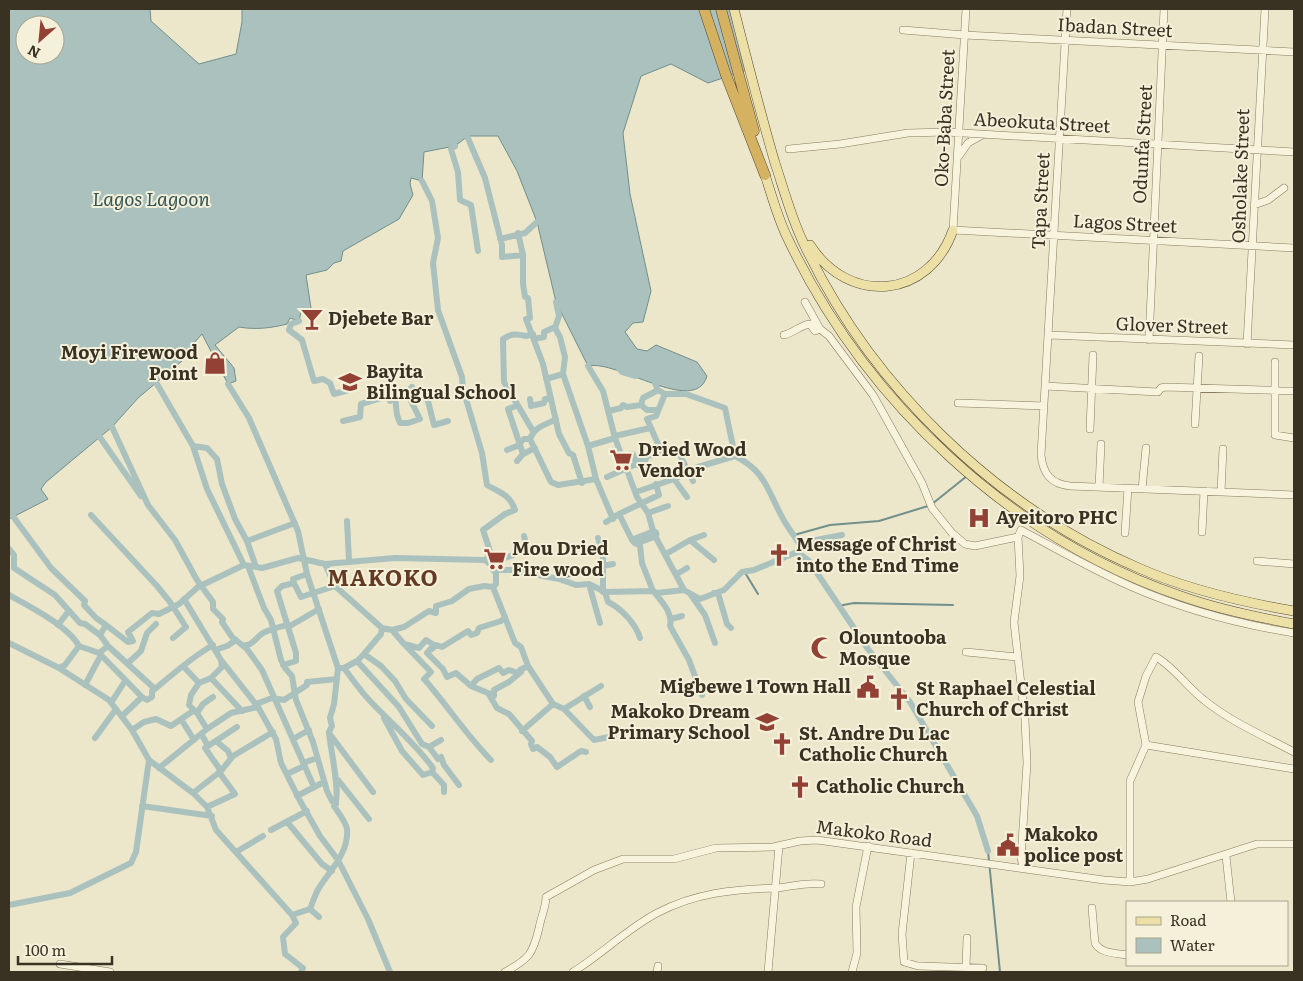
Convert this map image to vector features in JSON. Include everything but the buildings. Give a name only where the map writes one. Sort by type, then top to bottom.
[{"type":"highway","points":[[704,9],[726,75],[765,175]]},
{"type":"highway","points":[[721,9],[765,175]]},
{"type":"main road","points":[[734,9],[787,202],[794,220],[815,266],[869,353],[900,391],[954,447],[998,484],[1076,537],[1141,569],[1209,592],[1294,612]]},
{"type":"main road","points":[[765,175],[775,207],[800,262],[845,335],[881,384],[948,455],[1014,509],[1086,554],[1152,585],[1181,596],[1242,614],[1294,624]]},
{"type":"main road","points":[[794,220],[814,251],[827,266],[848,279],[872,286],[896,285],[921,275],[937,262],[948,245],[953,230]]},
{"type":"street","name":"Oko-Baba Street","points":[[953,230],[966,9]]},
{"type":"street","name":"Tapa Street","points":[[1068,9],[1041,455],[1045,474],[1050,479],[1062,485],[1099,487]]},
{"type":"street","name":"Odunfa Street","points":[[1149,340],[1164,9]]},
{"type":"street","name":"Osholake Street","points":[[1247,344],[1265,9]]},
{"type":"street","name":"Ibadan Street","points":[[903,30],[965,35],[1294,52]]},
{"type":"street","name":"Abeokuta Street","points":[[788,149],[840,144],[908,133],[938,132],[1294,152]]},
{"type":"street","points":[[958,157],[968,143],[982,134]]},
{"type":"street","points":[[1254,205],[1268,200],[1284,188]]},
{"type":"street","name":"Lagos Street","points":[[953,230],[1294,248]]},
{"type":"street","points":[[805,302],[820,329],[830,336],[873,395],[922,482],[932,508],[952,533],[968,545],[982,545],[1018,538]]},
{"type":"street","points":[[784,335],[795,332],[806,324],[810,324],[815,331],[820,329]]},
{"type":"street","name":"Glover Street","points":[[1048,335],[1294,345]]},
{"type":"street","points":[[1090,429],[1093,355]]},
{"type":"street","points":[[1195,424],[1199,356]]},
{"type":"street","points":[[1276,362],[1275,435],[1294,438]]},
{"type":"street","points":[[1045,386],[1158,392],[1161,388],[1294,391]]},
{"type":"street","points":[[958,403],[1044,406]]},
{"type":"street","points":[[1101,444],[1099,487],[1294,495]]},
{"type":"street","points":[[1142,489],[1146,448]]},
{"type":"street","points":[[1221,492],[1224,449]]},
{"type":"street","points":[[1125,533],[1128,488]]},
{"type":"street","points":[[1202,532],[1204,492]]},
{"type":"street","points":[[1024,868],[1021,859],[1027,762],[1025,720],[1016,657],[1014,622],[1020,576],[1018,538],[1022,530],[1131,586],[1239,623],[1294,633]]},
{"type":"street","points":[[1257,561],[1294,564]]},
{"type":"street","points":[[966,652],[1016,657]]},
{"type":"street","points":[[1130,882],[1130,781],[1146,745],[1138,702],[1146,676],[1156,657],[1165,662],[1186,686],[1223,714],[1294,752]]},
{"type":"street","points":[[1146,745],[1294,769]]},
{"type":"street","name":"Makoko Road","points":[[505,972],[522,963],[533,952],[546,897],[594,870],[623,860],[674,859],[716,848],[779,846],[800,841],[817,840],[1130,882],[1148,879],[1226,856],[1257,844],[1294,844]]},
{"type":"street","points":[[768,972],[777,888],[779,846]]},
{"type":"street","points":[[852,972],[857,953],[856,907],[868,846]]},
{"type":"street","points":[[911,852],[902,934],[904,962],[918,969],[983,968]]},
{"type":"street","points":[[1226,856],[1231,901]]},
{"type":"street","points":[[573,972],[626,932],[658,912],[724,890],[777,888],[804,882],[821,884]]},
{"type":"street","points":[[1092,908],[1098,948],[1107,952],[1126,954]]},
{"type":"street","points":[[966,968],[967,938]]},
{"type":"street","points":[[60,964],[110,972]]},
{"type":"water","name":"Lagos Lagoon","points":[[9,9],[150,9],[151,21],[199,64],[236,54],[242,22],[242,9],[738,9],[750,69],[708,83],[671,64],[641,76],[623,133],[630,194],[651,291],[643,322],[633,323],[625,332],[637,349],[647,351],[656,345],[697,362],[707,376],[700,387],[687,391],[672,389],[617,370],[601,366],[588,366],[556,302],[537,222],[517,171],[498,136],[468,136],[455,146],[424,152],[422,181],[411,178],[410,184],[413,195],[399,219],[343,251],[341,261],[334,263],[327,270],[306,275],[311,308],[301,312],[299,321],[290,318],[287,324],[275,327],[239,327],[215,345],[234,368],[236,381],[228,384],[202,334],[184,354],[182,361],[138,398],[112,427],[46,482],[41,489],[48,499],[9,519]]},
{"type":"waterway","points":[[467,136],[485,178],[502,245],[502,257],[523,255]]},
{"type":"waterway","points":[[455,146],[451,149],[458,172],[460,200],[471,205],[478,251]]},
{"type":"waterway","points":[[422,181],[432,201],[438,238],[433,263],[438,310],[462,377],[463,389],[482,453],[487,485],[508,498],[515,510],[505,514],[483,530],[491,554],[485,560]]},
{"type":"waterway","points":[[500,239],[525,233],[537,222]]},
{"type":"waterway","points":[[518,233],[523,255],[523,284],[525,297],[528,298],[530,318],[526,319],[543,364],[559,434],[569,453],[573,455],[582,483]]},
{"type":"waterway","points":[[556,302],[559,316],[555,328],[560,337],[565,357],[563,374],[588,446],[596,479],[613,519]]},
{"type":"waterway","points":[[299,321],[291,324],[289,330],[302,340],[314,381],[323,379],[330,383],[334,394],[356,388]]},
{"type":"waterway","points":[[534,339],[544,337],[544,332],[555,327]]},
{"type":"waterway","points":[[533,334],[526,336],[517,334],[503,339],[504,382],[533,431]]},
{"type":"waterway","points":[[588,366],[603,391],[615,438],[637,497],[648,513],[654,534],[684,590]]},
{"type":"waterway","points":[[617,366],[622,372],[636,376],[637,373]]},
{"type":"waterway","points":[[546,379],[563,374]]},
{"type":"waterway","points":[[656,376],[655,383],[658,390],[665,394],[686,394],[725,408],[735,456],[753,468],[764,482],[784,521],[801,547],[797,552],[809,561],[868,649],[910,702],[977,816],[988,851]]},
{"type":"waterway","points":[[157,384],[193,446],[207,489],[244,565]]},
{"type":"waterway","points":[[228,384],[249,418],[298,531],[307,574],[338,668],[334,704],[330,718],[332,726],[329,732],[337,793],[334,806],[346,826],[347,838],[338,861],[318,890],[310,909]]},
{"type":"waterway","points":[[343,421],[360,417],[361,404],[388,396],[390,401],[395,397],[400,423],[408,423],[420,419],[407,393],[412,387]]},
{"type":"waterway","points":[[609,411],[621,408],[623,405],[627,407],[641,405],[643,398],[658,390]]},
{"type":"waterway","points":[[426,393],[434,425],[448,421]]},
{"type":"waterway","points":[[662,453],[647,419],[656,416],[665,394]]},
{"type":"waterway","points":[[530,399],[531,406],[544,403],[545,399],[551,398]]},
{"type":"waterway","points":[[641,405],[647,410],[657,410]]},
{"type":"waterway","points":[[516,406],[508,409],[523,454]]},
{"type":"waterway","points":[[507,450],[517,446],[524,439],[530,439],[534,431],[556,419]]},
{"type":"waterway","points":[[112,427],[148,505],[175,540],[197,580],[213,602],[213,609],[223,619],[222,622],[232,637],[247,649],[262,670],[314,787]]},
{"type":"waterway","points":[[615,436],[650,428]]},
{"type":"waterway","points":[[99,436],[141,496]]},
{"type":"waterway","points":[[588,446],[615,438]]},
{"type":"waterway","points":[[530,439],[551,482],[558,485],[596,479]]},
{"type":"waterway","points":[[193,446],[207,448],[217,459],[222,484],[235,519],[247,541],[256,567]]},
{"type":"waterway","points":[[517,461],[523,454],[535,448]]},
{"type":"waterway","points":[[607,477],[634,465],[644,464],[647,456],[678,451],[693,481]]},
{"type":"waterway","points":[[622,457],[633,454],[635,460],[646,458]]},
{"type":"waterway","points":[[636,492],[674,479],[698,467],[735,456]]},
{"type":"waterway","points":[[932,504],[967,476]]},
{"type":"waterway","points":[[674,479],[687,497]]},
{"type":"waterway","points":[[619,514],[659,495],[656,484]]},
{"type":"waterway","points":[[648,513],[668,506]]},
{"type":"waterway","points":[[794,535],[830,525],[879,521],[928,506]]},
{"type":"waterway","points":[[606,522],[619,514],[632,540],[640,546],[642,563],[653,591]]},
{"type":"waterway","points":[[12,515],[51,568],[85,601],[84,605],[96,618],[106,625]]},
{"type":"waterway","points":[[91,515],[170,602],[186,627],[173,638]]},
{"type":"waterway","points":[[347,521],[349,561]]},
{"type":"waterway","points":[[247,541],[295,523]]},
{"type":"waterway","points":[[636,541],[654,534]]},
{"type":"waterway","points":[[690,540],[704,535]]},
{"type":"waterway","points":[[801,547],[816,540],[842,535]]},
{"type":"waterway","points":[[485,560],[502,558],[518,552],[526,545],[524,536]]},
{"type":"waterway","points":[[598,538],[603,555],[603,592]]},
{"type":"waterway","points":[[666,554],[690,540],[714,560]]},
{"type":"waterway","points":[[9,549],[14,555],[14,568],[55,595],[80,623],[85,624],[100,635]]},
{"type":"waterway","points":[[59,668],[65,665],[79,646],[99,653],[108,646],[100,635],[106,625],[128,642],[133,641],[128,632],[152,613],[159,614],[179,604],[198,587],[244,565],[262,568],[298,558],[325,564],[395,558],[485,560],[497,570],[511,570],[559,579],[576,585],[589,584],[605,592],[653,591],[657,593],[684,590],[700,599],[724,590],[742,572],[754,570],[797,552]]},
{"type":"waterway","points":[[325,564],[335,586],[382,628],[392,630],[404,644],[419,648],[426,640],[434,645],[427,653],[443,669],[447,677],[456,673],[471,686],[488,693],[497,708],[509,714],[532,741],[533,749],[537,747],[550,757],[557,767],[581,751],[586,752]]},
{"type":"waterway","points":[[603,566],[613,564]]},
{"type":"waterway","points":[[248,566],[264,608],[271,620],[281,660],[292,676],[296,700],[313,742],[327,791],[332,801],[336,804]]},
{"type":"waterway","points":[[677,574],[687,568]]},
{"type":"waterway","points":[[492,569],[496,573],[496,584],[493,587],[515,643],[521,647],[528,666],[553,704],[522,731]]},
{"type":"waterway","points":[[744,571],[758,594]]},
{"type":"waterway","points":[[558,579],[582,573]]},
{"type":"waterway","points":[[283,665],[296,661],[296,653],[277,591],[282,586],[294,583],[293,579],[307,574]]},
{"type":"waterway","points":[[294,583],[301,597],[335,586]]},
{"type":"waterway","points":[[589,584],[600,623]]},
{"type":"waterway","points":[[392,630],[404,627],[429,611],[436,613],[436,606],[452,601],[469,589],[484,586],[493,587]]},
{"type":"waterway","points":[[605,592],[608,602],[627,617],[635,627],[640,638]]},
{"type":"waterway","points":[[654,592],[668,612],[671,621],[670,626],[689,660],[702,695]]},
{"type":"waterway","points":[[714,593],[718,593],[727,624],[731,628]]},
{"type":"waterway","points":[[9,595],[57,624],[79,646]]},
{"type":"waterway","points":[[691,595],[705,615],[715,643]]},
{"type":"waterway","points":[[184,599],[221,660],[258,707]]},
{"type":"waterway","points":[[838,606],[854,603],[953,605]]},
{"type":"waterway","points":[[242,645],[248,645],[269,630],[287,625],[290,626],[319,609]]},
{"type":"waterway","points":[[58,625],[68,612]]},
{"type":"waterway","points":[[671,619],[682,616]]},
{"type":"waterway","points":[[432,649],[436,645],[442,647],[468,631],[471,635],[477,633],[479,628],[501,621],[505,617]]},
{"type":"waterway","points":[[128,663],[141,651],[147,633],[156,624]]},
{"type":"waterway","points":[[364,654],[381,634],[382,628]]},
{"type":"waterway","points":[[215,650],[227,646],[236,640]]},
{"type":"waterway","points":[[9,643],[59,668],[109,700],[132,730],[149,760],[136,852],[131,863],[70,893],[9,905]]},
{"type":"waterway","points":[[404,644],[431,672],[424,679],[473,741],[491,760]]},
{"type":"waterway","points":[[108,646],[155,689],[190,660],[213,645]]},
{"type":"waterway","points":[[99,653],[142,697]]},
{"type":"waterway","points":[[357,661],[364,654],[381,666],[395,681],[406,699],[432,726]]},
{"type":"waterway","points":[[85,685],[101,655]]},
{"type":"waterway","points":[[211,678],[222,667],[221,660]]},
{"type":"waterway","points":[[344,668],[357,661],[399,707],[422,744],[429,747],[441,740]]},
{"type":"waterway","points":[[471,686],[477,679],[499,668],[503,673],[509,670],[518,673],[528,666]]},
{"type":"waterway","points":[[184,667],[199,683],[211,678],[242,711]]},
{"type":"waterway","points":[[338,668],[344,668],[367,698],[419,750],[433,768],[432,772],[444,785],[444,792]]},
{"type":"waterway","points":[[488,693],[494,696],[494,690],[509,682],[521,672]]},
{"type":"waterway","points":[[256,704],[272,698],[284,700],[307,685],[307,682],[337,679]]},
{"type":"waterway","points":[[111,703],[125,681]]},
{"type":"waterway","points":[[159,768],[207,729],[197,713],[189,705],[191,695],[199,683]]},
{"type":"waterway","points":[[564,709],[601,686]]},
{"type":"waterway","points":[[122,716],[142,697],[147,700],[152,697],[152,691],[155,689]]},
{"type":"waterway","points":[[584,696],[590,707]]},
{"type":"waterway","points":[[197,713],[203,704],[213,697]]},
{"type":"waterway","points":[[553,704],[564,709],[594,740],[614,736]]},
{"type":"waterway","points":[[207,729],[231,713],[258,707],[276,739],[281,763],[320,836],[338,860],[368,919],[390,972]]},
{"type":"waterway","points":[[95,738],[116,709]]},
{"type":"waterway","points":[[132,730],[144,722],[156,719],[171,726],[193,711]]},
{"type":"waterway","points":[[384,718],[402,751],[423,775],[432,772]]},
{"type":"waterway","points":[[181,719],[194,740]]},
{"type":"waterway","points":[[208,746],[237,727]]},
{"type":"waterway","points":[[293,739],[309,730]]},
{"type":"waterway","points":[[193,793],[221,771],[233,756],[273,732]]},
{"type":"waterway","points":[[329,733],[373,792]]},
{"type":"waterway","points":[[202,735],[208,746],[205,748],[221,771]]},
{"type":"waterway","points":[[216,741],[228,751],[231,758]]},
{"type":"waterway","points":[[429,747],[438,759],[441,757],[444,765],[459,785]]},
{"type":"waterway","points":[[303,763],[317,758]]},
{"type":"waterway","points":[[149,760],[193,793],[207,807],[216,830],[292,915],[310,909],[319,917]]},
{"type":"waterway","points":[[287,774],[304,766]]},
{"type":"waterway","points":[[207,807],[235,794],[219,772]]},
{"type":"waterway","points":[[338,780],[369,819]]},
{"type":"waterway","points":[[297,796],[324,782]]},
{"type":"waterway","points":[[142,806],[212,816]]},
{"type":"waterway","points":[[271,830],[307,811]]},
{"type":"waterway","points":[[288,823],[322,864],[332,871]]},
{"type":"waterway","points":[[236,852],[263,836]]},
{"type":"waterway","points":[[988,851],[1000,972]]},
{"type":"waterway","points":[[292,915],[296,923],[283,937],[285,954],[303,968],[301,972]]},
{"type":"place","name":"Djebete Bar","points":[[312,319]]},
{"type":"place","name":"Moyi Firewood Point","points":[[215,363]]},
{"type":"place","name":"Bayita Bilingual School","points":[[350,382]]},
{"type":"place","name":"Dried Wood Vendor","points":[[621,460]]},
{"type":"place","name":"Ayeitoro PHC","points":[[979,518]]},
{"type":"place","name":"Message of Christ into the End Time","points":[[779,555]]},
{"type":"place","name":"Mou Dried Fire wood","points":[[495,559]]},
{"type":"place","name":"Olountooba Mosque","points":[[822,648]]},
{"type":"place","name":"Migbewe 1 Town Hall","points":[[868,687]]},
{"type":"place","name":"St Raphael Celestial Church of Christ","points":[[899,699]]},
{"type":"place","name":"Makoko Dream Primary School","points":[[767,722]]},
{"type":"place","name":"St. Andre Du Lac Catholic Church","points":[[782,744]]},
{"type":"place","name":"Catholic Church","points":[[800,787]]},
{"type":"place","name":"Makoko police post","points":[[1008,845]]},
{"type":"district","name":"MAKOKO","points":[[383,578]]}]
